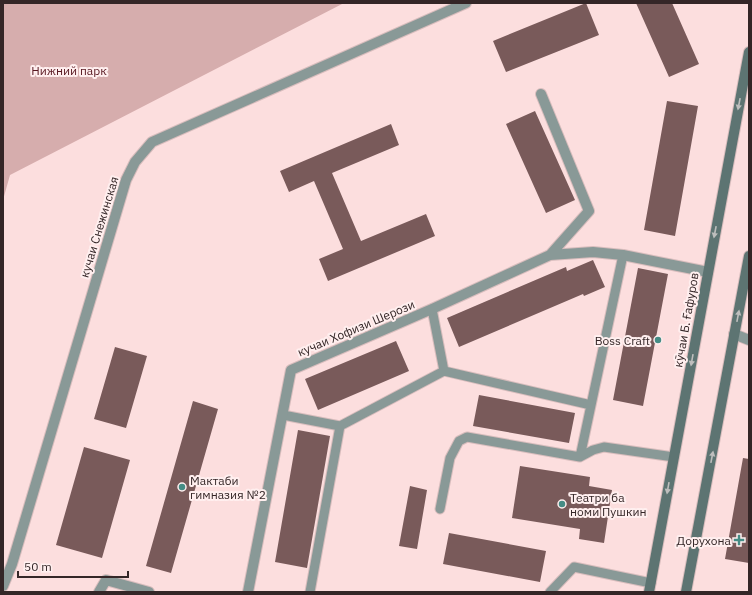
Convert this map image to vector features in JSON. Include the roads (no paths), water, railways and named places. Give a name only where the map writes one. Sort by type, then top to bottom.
[{"type":"main road","name":"кӯчаи Б. Ғафуров","points":[[650,588],[749,52]]},
{"type":"main road","points":[[686,592],[749,256]]},
{"type":"street","name":"кучаи Снежинская","points":[[3,586],[12,564],[126,180],[135,162],[152,142],[466,3]]},
{"type":"street","points":[[541,94],[589,211],[550,255]]},
{"type":"street","points":[[550,255],[593,252],[623,255],[708,272]]},
{"type":"street","name":"кучаи Хофизи Шерози","points":[[248,592],[291,370],[432,309],[550,255]]},
{"type":"street","points":[[734,334],[749,340]]},
{"type":"street","points":[[99,592],[106,580],[150,592]]},
{"type":"lane","points":[[580,457],[623,255]]},
{"type":"lane","points":[[432,309],[444,371]]},
{"type":"lane","points":[[282,415],[340,426],[444,371],[591,404]]},
{"type":"lane","points":[[310,592],[340,426]]},
{"type":"lane","points":[[440,509],[450,458],[459,441],[467,436],[580,457],[593,450],[604,447],[674,457]]},
{"type":"lane","points":[[550,592],[574,567],[650,588]]},
{"type":"place","name":"Boss Craft","points":[[658,340]]},
{"type":"place","name":"Мактаби гимназия №2","points":[[182,487]]},
{"type":"place","name":"Театри ба номи Пушкин","points":[[562,504]]},
{"type":"place","name":"Дорухона","points":[[739,540]]},
{"type":"park label","name":"Нижний парк","points":[[69,70]]}]
